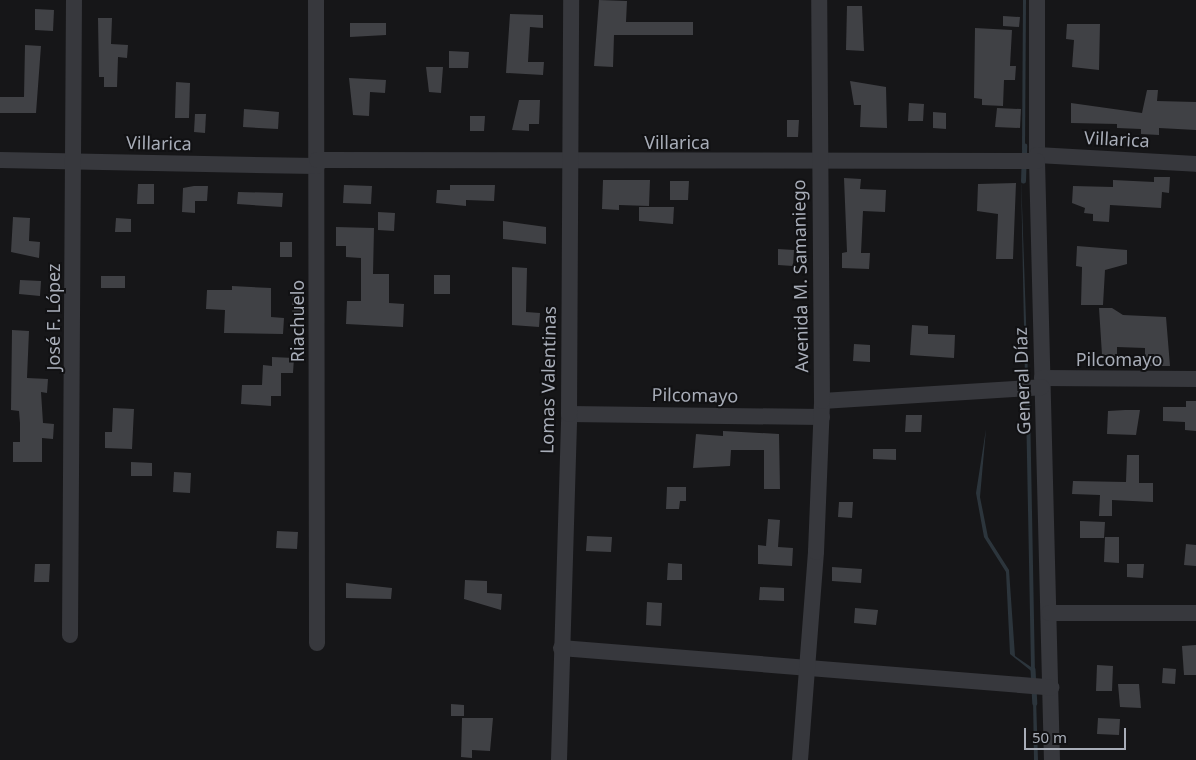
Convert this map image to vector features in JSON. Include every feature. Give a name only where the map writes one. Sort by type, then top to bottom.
[{"type":"street","name":"José F. López","points":[[70,635],[74,0]]},
{"type":"street","name":"Riachuelo","points":[[316,0],[317,643]]},
{"type":"street","name":"Lomas Valentinas","points":[[559,760],[568,414],[571,0]]},
{"type":"street","name":"Avenida M. Samaniego","points":[[800,760],[804,668],[816,552],[822,409],[819,0]]},
{"type":"street","name":"General Díaz","points":[[1037,0],[1030,160],[1034,385],[1049,613],[1040,687],[1052,760]]},
{"type":"street","name":"Villarica","points":[[0,160],[317,163],[1030,160],[1196,164]]},
{"type":"street","name":"Pilcomayo","points":[[568,414],[822,409],[1034,385],[1196,379]]},
{"type":"street","points":[[1049,613],[1196,613]]},
{"type":"street","points":[[561,648],[1040,687]]},
{"type":"shaded area","points":[[1023,0],[1026,0],[1025,150],[1022,150]]},
{"type":"shaded area","points":[[1021,176],[1028,378],[1025,378]]},
{"type":"shaded area","points":[[1026,404],[1030,404],[1035,674],[1010,654],[1006,572],[984,537],[976,493],[986,429],[980,497],[988,537],[1009,570],[1015,656],[1031,667]]},
{"type":"shaded area","points":[[1033,698],[1036,698],[1038,760],[1034,760]]},
{"type":"building","points":[[599,0],[627,1],[626,22],[693,22],[693,35],[614,35],[613,67],[594,66]]},
{"type":"building","points":[[847,6],[862,6],[864,51],[846,50]]},
{"type":"building","points":[[35,9],[54,10],[53,31],[35,30]]},
{"type":"building","points":[[510,14],[543,15],[543,28],[530,27],[528,62],[544,62],[543,75],[506,73]]},
{"type":"building","points":[[1003,16],[1020,17],[1019,27],[1003,26]]},
{"type":"building","points":[[98,18],[112,18],[111,44],[128,45],[127,58],[118,57],[117,87],[104,87],[104,77],[99,77]]},
{"type":"building","points":[[350,23],[386,23],[386,35],[350,37]]},
{"type":"building","points":[[1067,24],[1100,24],[1099,70],[1072,67],[1074,40],[1066,39]]},
{"type":"building","points":[[975,28],[1012,30],[1010,66],[1016,66],[1015,80],[1004,80],[1003,106],[982,105],[982,99],[974,98]]},
{"type":"building","points":[[25,45],[41,46],[36,113],[0,113],[0,97],[24,97]]},
{"type":"building","points":[[449,51],[469,52],[468,68],[449,68]]},
{"type":"building","points":[[426,67],[443,67],[441,93],[429,92]]},
{"type":"building","points":[[349,78],[386,80],[385,93],[370,92],[369,116],[353,115]]},
{"type":"building","points":[[850,81],[886,87],[887,128],[860,127],[861,105],[854,105]]},
{"type":"building","points":[[176,82],[190,83],[189,118],[175,118]]},
{"type":"building","points":[[1147,90],[1158,90],[1157,101],[1196,102],[1196,130],[1159,128],[1159,135],[1141,134],[1141,129],[1117,128],[1117,124],[1071,123],[1071,103],[1142,113]]},
{"type":"building","points":[[519,100],[540,100],[539,124],[529,124],[529,131],[512,130]]},
{"type":"building","points":[[909,103],[924,104],[923,121],[908,121]]},
{"type":"building","points":[[997,108],[1021,109],[1020,128],[995,127]]},
{"type":"building","points":[[244,109],[279,112],[278,129],[243,127]]},
{"type":"building","points":[[933,112],[946,113],[946,129],[933,128]]},
{"type":"building","points":[[195,114],[206,114],[205,133],[194,132]]},
{"type":"building","points":[[470,116],[485,116],[484,131],[470,131]]},
{"type":"building","points":[[787,120],[799,120],[798,137],[787,137]]},
{"type":"building","points":[[1154,177],[1170,177],[1169,193],[1162,192],[1161,208],[1110,205],[1109,222],[1093,221],[1093,214],[1084,213],[1085,208],[1072,203],[1073,186],[1113,187],[1113,180],[1154,182]]},
{"type":"building","points":[[844,178],[861,179],[860,189],[886,190],[885,212],[863,211],[861,253],[870,253],[869,269],[842,268],[842,253],[847,252]]},
{"type":"building","points":[[603,180],[650,180],[649,206],[619,205],[619,210],[602,209]]},
{"type":"building","points":[[670,181],[689,181],[688,200],[670,200]]},
{"type":"building","points":[[1016,183],[1013,259],[996,259],[998,214],[977,211],[978,184]]},
{"type":"building","points":[[138,184],[154,184],[154,204],[137,204]]},
{"type":"building","points":[[344,185],[372,186],[371,204],[343,203]]},
{"type":"building","points":[[450,185],[495,185],[494,201],[466,200],[466,206],[436,203],[437,190],[450,190]]},
{"type":"building","points":[[208,186],[207,201],[195,201],[195,213],[182,212],[183,188]]},
{"type":"building","points":[[238,192],[283,193],[282,207],[237,204]]},
{"type":"building","points":[[639,207],[674,207],[673,224],[639,221]]},
{"type":"building","points":[[378,212],[395,213],[394,231],[378,230]]},
{"type":"building","points":[[13,217],[30,218],[29,241],[40,242],[39,258],[11,252]]},
{"type":"building","points":[[116,218],[131,219],[131,232],[115,232]]},
{"type":"building","points":[[503,221],[546,227],[546,244],[503,239]]},
{"type":"building","points":[[336,227],[374,228],[373,274],[389,274],[389,303],[404,304],[403,327],[346,324],[347,301],[361,301],[361,258],[346,257],[346,246],[336,246]]},
{"type":"building","points":[[280,242],[292,242],[292,257],[280,257]]},
{"type":"building","points":[[1077,246],[1127,250],[1127,264],[1105,270],[1103,305],[1081,305],[1082,267],[1076,266]]},
{"type":"building","points":[[778,249],[794,250],[793,266],[778,265]]},
{"type":"building","points":[[512,267],[527,268],[526,312],[540,313],[539,327],[512,325]]},
{"type":"building","points":[[434,275],[450,275],[450,294],[434,294]]},
{"type":"building","points":[[101,276],[125,276],[125,288],[101,288]]},
{"type":"building","points":[[20,280],[41,281],[40,296],[19,294]]},
{"type":"building","points":[[232,286],[271,288],[271,317],[284,318],[283,334],[224,333],[225,310],[206,309],[207,290],[232,290]]},
{"type":"building","points":[[293,290],[305,291],[304,313],[292,313]]},
{"type":"building","points":[[1099,308],[1112,308],[1123,315],[1166,317],[1170,366],[1145,366],[1145,348],[1117,347],[1117,356],[1102,355]]},
{"type":"building","points":[[912,325],[928,326],[928,334],[955,335],[954,358],[910,355]]},
{"type":"building","points":[[12,330],[29,331],[27,378],[48,379],[47,393],[41,392],[43,423],[54,424],[53,439],[42,438],[42,462],[13,462],[13,442],[20,442],[20,423],[19,411],[11,410]]},
{"type":"building","points":[[854,344],[870,345],[870,362],[853,361]]},
{"type":"building","points":[[272,357],[294,358],[293,373],[281,373],[281,396],[271,396],[271,406],[241,404],[242,385],[262,385],[263,365],[272,366]]},
{"type":"building","points":[[1186,401],[1196,401],[1196,431],[1185,430],[1185,422],[1163,421],[1163,407],[1186,407]]},
{"type":"building","points":[[113,408],[134,409],[132,449],[105,448],[105,432],[112,432]]},
{"type":"building","points":[[1140,410],[1136,435],[1107,434],[1108,411]]},
{"type":"building","points":[[906,415],[922,415],[921,432],[905,432]]},
{"type":"building","points":[[723,431],[779,434],[780,489],[764,489],[764,450],[731,450],[730,466],[693,468],[696,434],[723,436]]},
{"type":"building","points":[[873,449],[896,449],[896,460],[873,459]]},
{"type":"building","points":[[1127,455],[1139,455],[1139,483],[1153,483],[1153,502],[1112,500],[1112,516],[1099,516],[1100,495],[1072,494],[1073,481],[1126,482]]},
{"type":"building","points":[[131,462],[152,463],[152,476],[131,476]]},
{"type":"building","points":[[174,472],[191,473],[190,493],[173,492]]},
{"type":"building","points":[[667,487],[686,487],[686,501],[680,501],[679,509],[666,509]]},
{"type":"building","points":[[839,502],[853,502],[852,518],[838,517]]},
{"type":"building","points":[[768,519],[780,520],[778,547],[793,548],[792,566],[758,564],[758,545],[766,546]]},
{"type":"building","points":[[1080,521],[1105,522],[1104,538],[1080,538]]},
{"type":"building","points":[[277,531],[298,532],[297,549],[276,548]]},
{"type":"building","points":[[587,536],[612,537],[611,552],[586,551]]},
{"type":"building","points":[[1105,537],[1119,537],[1119,563],[1104,562]]},
{"type":"building","points":[[1186,544],[1196,545],[1196,566],[1184,565]]},
{"type":"building","points":[[668,563],[682,564],[682,580],[667,580]]},
{"type":"building","points":[[35,564],[50,564],[49,582],[34,582]]},
{"type":"building","points":[[1127,564],[1144,564],[1143,578],[1127,577]]},
{"type":"building","points":[[832,567],[862,569],[861,583],[832,581]]},
{"type":"building","points":[[465,580],[487,581],[487,593],[502,594],[501,610],[464,599]]},
{"type":"building","points":[[346,583],[392,588],[391,599],[346,598]]},
{"type":"building","points":[[760,587],[784,588],[784,601],[759,600]]},
{"type":"building","points":[[647,602],[662,603],[661,626],[646,625]]},
{"type":"building","points":[[855,608],[878,610],[876,625],[854,623]]},
{"type":"building","points":[[1196,645],[1196,675],[1184,675],[1182,646]]},
{"type":"building","points":[[1097,665],[1113,666],[1112,691],[1096,691]]},
{"type":"building","points":[[1163,668],[1176,669],[1175,684],[1162,683]]},
{"type":"building","points":[[1118,684],[1139,684],[1141,708],[1120,707]]},
{"type":"building","points":[[451,704],[464,705],[464,716],[451,716]]},
{"type":"building","points":[[462,718],[493,718],[490,751],[472,750],[472,758],[461,757]]},
{"type":"building","points":[[1098,718],[1120,719],[1119,735],[1097,734]]},
{"type":"waterway","points":[[1023,181],[1024,146]]},
{"type":"waterway","points":[[1027,391],[1028,409]]},
{"type":"waterway","points":[[1033,669],[1035,703]]}]
